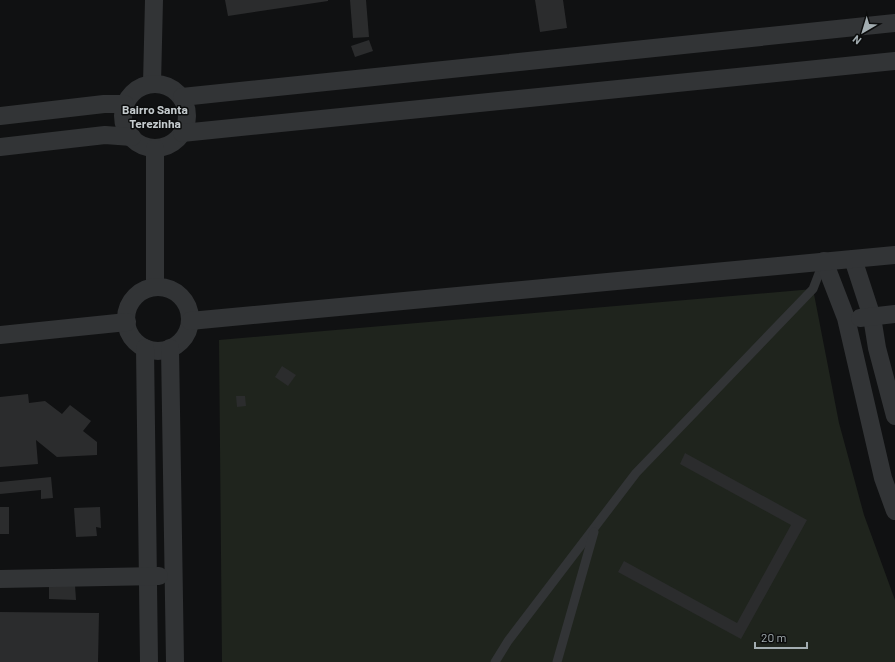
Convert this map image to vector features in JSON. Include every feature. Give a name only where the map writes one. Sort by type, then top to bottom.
[{"type":"street","points":[[152,84],[154,0]]},
{"type":"street","points":[[182,97],[895,22]]},
{"type":"street","points":[[182,133],[895,61]]},
{"type":"street","points":[[152,84],[161,84],[176,91],[182,97],[186,106],[186,124],[182,133],[167,146],[155,148],[139,143],[127,130],[123,113],[125,104],[136,90],[152,84]]},
{"type":"street","points":[[0,116],[104,104],[125,104]]},
{"type":"street","points":[[0,147],[105,136],[132,137]]},
{"type":"street","points":[[155,148],[155,287]]},
{"type":"street","points":[[190,321],[895,255]]},
{"type":"street","points":[[852,259],[872,318],[877,348],[895,416]]},
{"type":"street","points":[[824,261],[846,318],[883,478],[895,511]]},
{"type":"street","points":[[155,287],[164,287],[173,290],[186,303],[190,321],[189,330],[178,344],[162,350],[145,348],[138,344],[133,338],[127,322],[127,312],[137,295],[145,290],[155,287]]},
{"type":"street","points":[[846,318],[872,318],[895,314]]},
{"type":"street","points":[[0,335],[127,322]]},
{"type":"street","points":[[145,348],[149,662]]},
{"type":"street","points":[[170,348],[175,662]]},
{"type":"street","points":[[0,579],[174,575]]},
{"type":"lane","points":[[496,662],[508,641],[636,473],[814,288],[824,261]]},
{"type":"lane","points":[[557,662],[595,526]]},
{"type":"shaded area","points":[[813,289],[839,423],[864,515],[895,600],[895,662],[222,662],[219,340]]},
{"type":"building","points":[[225,0],[328,0],[328,1],[228,16]]},
{"type":"building","points":[[350,0],[366,0],[369,37],[353,38]]},
{"type":"building","points":[[535,0],[563,0],[567,28],[540,32]]},
{"type":"building","points":[[369,40],[373,51],[355,57],[351,46]]},
{"type":"building","points":[[282,366],[296,375],[288,386],[275,377]]},
{"type":"building","points":[[28,394],[29,403],[45,401],[62,414],[70,405],[91,421],[83,431],[97,442],[97,455],[57,457],[36,440],[38,464],[0,467],[0,397]]},
{"type":"building","points":[[236,396],[245,396],[246,406],[237,407]]},
{"type":"building","points":[[685,453],[807,520],[741,639],[618,572],[624,561],[737,623],[791,525],[680,464]]},
{"type":"building","points":[[51,477],[53,498],[41,499],[41,490],[0,494],[0,482]]},
{"type":"building","points":[[0,507],[9,507],[9,534],[0,534]]},
{"type":"building","points":[[100,507],[101,528],[96,527],[97,536],[76,537],[74,508]]},
{"type":"building","points":[[49,585],[75,585],[76,600],[49,599]]},
{"type":"building","points":[[0,612],[99,613],[98,662],[0,662]]},
{"type":"district","name":"Bairro Santa Terezinha","points":[[155,117]]}]
